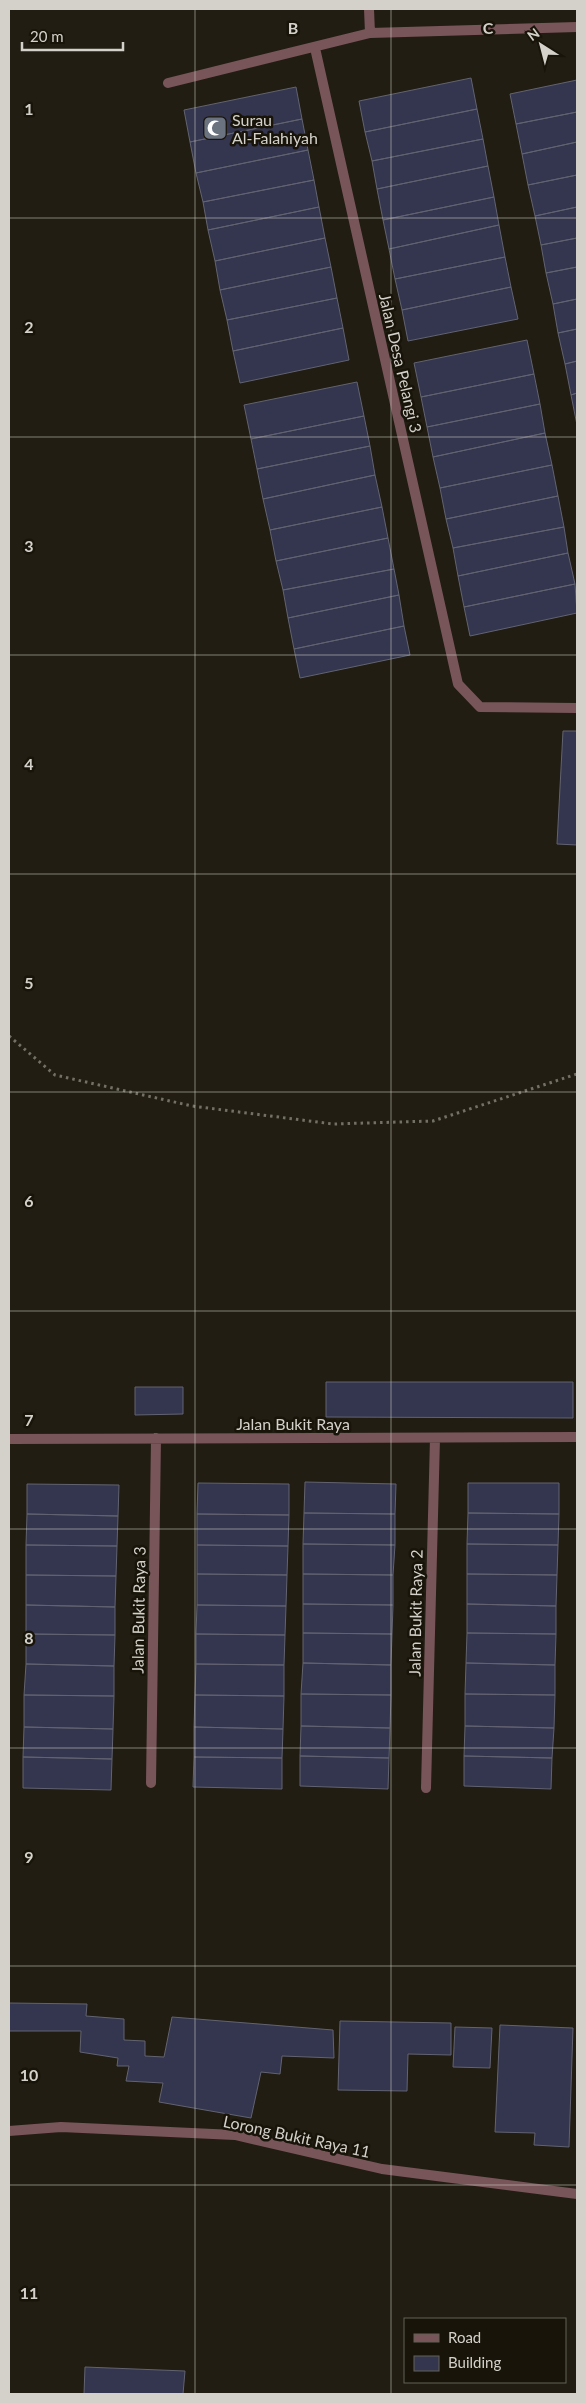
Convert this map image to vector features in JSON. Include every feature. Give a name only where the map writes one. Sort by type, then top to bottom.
[{"type":"street","points":[[369,9],[370,33]]},
{"type":"street","points":[[168,83],[370,33],[577,27]]},
{"type":"street","name":"Jalan Desa Pelangi 3","points":[[315,48],[458,684],[480,706],[577,708]]},
{"type":"street","name":"Jalan Bukit Raya","points":[[9,1439],[577,1437]]},
{"type":"street","name":"Jalan Bukit Raya 3","points":[[151,1783],[156,1438]]},
{"type":"street","name":"Jalan Bukit Raya 2","points":[[426,1788],[435,1438]]},
{"type":"street","name":"Lorong Bukit Raya 11","points":[[9,2131],[61,2127],[235,2135],[382,2169],[577,2194]]},
{"type":"path","points":[[9,1036],[56,1075],[192,1106],[333,1124],[433,1121],[577,1074]]},
{"type":"building","points":[[471,78],[477,109],[365,132],[359,101]]},
{"type":"building","points":[[577,80],[577,112],[516,124],[510,94]]},
{"type":"building","points":[[296,87],[302,119],[190,142],[184,110]]},
{"type":"building","points":[[477,109],[483,139],[372,161],[365,132]]},
{"type":"building","points":[[577,112],[577,142],[522,154],[516,124]]},
{"type":"building","points":[[302,119],[308,150],[196,173],[190,142]]},
{"type":"building","points":[[483,139],[488,166],[377,189],[372,161]]},
{"type":"building","points":[[577,142],[577,175],[528,185],[522,154]]},
{"type":"building","points":[[308,150],[314,180],[203,202],[196,173]]},
{"type":"building","points":[[488,166],[494,197],[383,220],[377,189]]},
{"type":"building","points":[[577,175],[577,207],[535,216],[528,185]]},
{"type":"building","points":[[314,180],[319,207],[208,230],[203,202]]},
{"type":"building","points":[[494,197],[499,225],[389,249],[383,220]]},
{"type":"building","points":[[319,207],[325,238],[215,261],[208,230]]},
{"type":"building","points":[[577,207],[577,238],[541,245],[535,216]]},
{"type":"building","points":[[499,225],[505,257],[395,279],[389,249]]},
{"type":"building","points":[[325,238],[331,267],[220,290],[215,261]]},
{"type":"building","points":[[577,238],[577,267],[546,273],[541,245]]},
{"type":"building","points":[[505,257],[511,287],[402,310],[395,279]]},
{"type":"building","points":[[331,267],[337,298],[227,320],[220,290]]},
{"type":"building","points":[[577,267],[577,299],[553,304],[546,273]]},
{"type":"building","points":[[511,287],[518,319],[408,341],[402,310]]},
{"type":"building","points":[[337,298],[343,328],[233,351],[227,320]]},
{"type":"building","points":[[577,299],[577,329],[558,333],[553,304]]},
{"type":"building","points":[[343,328],[349,360],[240,383],[233,351]]},
{"type":"building","points":[[577,329],[577,361],[565,364],[558,333]]},
{"type":"building","points":[[527,340],[534,374],[421,397],[414,363]]},
{"type":"building","points":[[577,361],[577,393],[571,395],[565,364]]},
{"type":"building","points":[[534,374],[540,404],[427,427],[421,397]]},
{"type":"building","points":[[357,382],[364,416],[251,439],[244,405]]},
{"type":"building","points":[[577,393],[577,425],[571,395]]},
{"type":"building","points":[[540,404],[545,433],[433,457],[427,427]]},
{"type":"building","points":[[364,416],[370,446],[257,469],[251,439]]},
{"type":"building","points":[[545,433],[552,465],[440,488],[433,457]]},
{"type":"building","points":[[370,446],[375,475],[263,499],[257,469]]},
{"type":"building","points":[[552,465],[558,496],[446,519],[440,488]]},
{"type":"building","points":[[375,475],[382,507],[270,530],[263,499]]},
{"type":"building","points":[[558,496],[564,527],[453,548],[446,519]]},
{"type":"building","points":[[382,507],[388,538],[276,561],[270,530]]},
{"type":"building","points":[[564,527],[568,553],[458,576],[453,548]]},
{"type":"building","points":[[388,538],[394,569],[283,590],[276,561]]},
{"type":"building","points":[[568,553],[575,584],[464,607],[458,576]]},
{"type":"building","points":[[394,569],[399,595],[288,618],[283,590]]},
{"type":"building","points":[[575,584],[577,613],[470,636],[464,607]]},
{"type":"building","points":[[399,595],[404,626],[294,649],[288,618]]},
{"type":"building","points":[[404,626],[410,655],[300,678],[294,649]]},
{"type":"building","points":[[563,731],[577,731],[577,845],[557,844]]},
{"type":"building","points":[[326,1382],[573,1382],[573,1418],[326,1417]]},
{"type":"building","points":[[135,1387],[183,1387],[183,1414],[135,1415]]},
{"type":"building","points":[[305,1482],[396,1484],[395,1514],[304,1513]]},
{"type":"building","points":[[198,1483],[289,1484],[289,1515],[197,1514]]},
{"type":"building","points":[[468,1483],[559,1483],[559,1514],[468,1513]]},
{"type":"building","points":[[27,1484],[119,1485],[118,1516],[27,1514]]},
{"type":"building","points":[[304,1513],[395,1514],[395,1545],[303,1544]]},
{"type":"building","points":[[468,1513],[559,1514],[558,1545],[467,1544]]},
{"type":"building","points":[[27,1514],[118,1516],[117,1546],[26,1545]]},
{"type":"building","points":[[197,1514],[289,1515],[288,1546],[197,1545]]},
{"type":"building","points":[[303,1544],[395,1545],[393,1575],[303,1574]]},
{"type":"building","points":[[467,1544],[558,1545],[557,1575],[467,1574]]},
{"type":"building","points":[[26,1545],[117,1546],[116,1576],[26,1575]]},
{"type":"building","points":[[197,1545],[288,1546],[287,1575],[197,1574]]},
{"type":"building","points":[[197,1574],[287,1575],[286,1606],[197,1605]]},
{"type":"building","points":[[303,1574],[393,1575],[393,1605],[303,1604]]},
{"type":"building","points":[[467,1574],[557,1575],[556,1606],[467,1604]]},
{"type":"building","points":[[26,1575],[116,1576],[115,1607],[26,1605]]},
{"type":"building","points":[[303,1604],[393,1605],[392,1634],[303,1633]]},
{"type":"building","points":[[467,1604],[556,1606],[556,1634],[467,1633]]},
{"type":"building","points":[[26,1605],[115,1607],[115,1635],[26,1634]]},
{"type":"building","points":[[197,1605],[286,1606],[285,1635],[196,1634]]},
{"type":"building","points":[[303,1633],[392,1634],[391,1665],[303,1663]]},
{"type":"building","points":[[467,1633],[556,1634],[555,1665],[466,1663]]},
{"type":"building","points":[[26,1634],[115,1635],[114,1666],[26,1664]]},
{"type":"building","points":[[196,1634],[285,1635],[284,1665],[196,1664]]},
{"type":"building","points":[[303,1663],[391,1665],[391,1695],[301,1694]]},
{"type":"building","points":[[466,1663],[555,1665],[555,1695],[465,1694]]},
{"type":"building","points":[[26,1664],[114,1666],[114,1696],[24,1695]]},
{"type":"building","points":[[196,1664],[284,1665],[284,1696],[195,1695]]},
{"type":"building","points":[[301,1694],[391,1695],[390,1728],[301,1726]]},
{"type":"building","points":[[465,1694],[555,1695],[554,1728],[465,1726]]},
{"type":"building","points":[[24,1695],[114,1696],[113,1729],[24,1727]]},
{"type":"building","points":[[195,1695],[284,1696],[283,1729],[194,1727]]},
{"type":"building","points":[[301,1726],[390,1728],[389,1758],[300,1756]]},
{"type":"building","points":[[465,1726],[554,1728],[552,1758],[464,1756]]},
{"type":"building","points":[[24,1727],[113,1729],[112,1759],[23,1757]]},
{"type":"building","points":[[194,1727],[283,1729],[282,1758],[194,1757]]},
{"type":"building","points":[[300,1756],[389,1758],[388,1789],[300,1786]]},
{"type":"building","points":[[464,1756],[552,1758],[551,1789],[464,1786]]},
{"type":"building","points":[[23,1757],[112,1759],[111,1790],[23,1788]]},
{"type":"building","points":[[194,1757],[282,1758],[282,1789],[193,1787]]},
{"type":"building","points":[[9,2003],[87,2004],[86,2016],[124,2019],[124,2040],[145,2041],[145,2056],[164,2057],[172,2017],[333,2030],[334,2058],[282,2056],[280,2074],[261,2072],[251,2118],[159,2102],[163,2083],[126,2081],[129,2066],[117,2066],[118,2058],[80,2052],[81,2031],[9,2031]]},
{"type":"building","points":[[340,2021],[451,2023],[451,2055],[408,2054],[407,2091],[338,2090]]},
{"type":"building","points":[[500,2025],[573,2028],[569,2147],[534,2145],[535,2133],[495,2132]]},
{"type":"building","points":[[455,2027],[492,2028],[490,2068],[453,2067]]},
{"type":"building","points":[[85,2367],[185,2371],[183,2394],[84,2394]]},
{"type":"place","name":"Surau Al-Falahiyah","points":[[215,128]]}]
